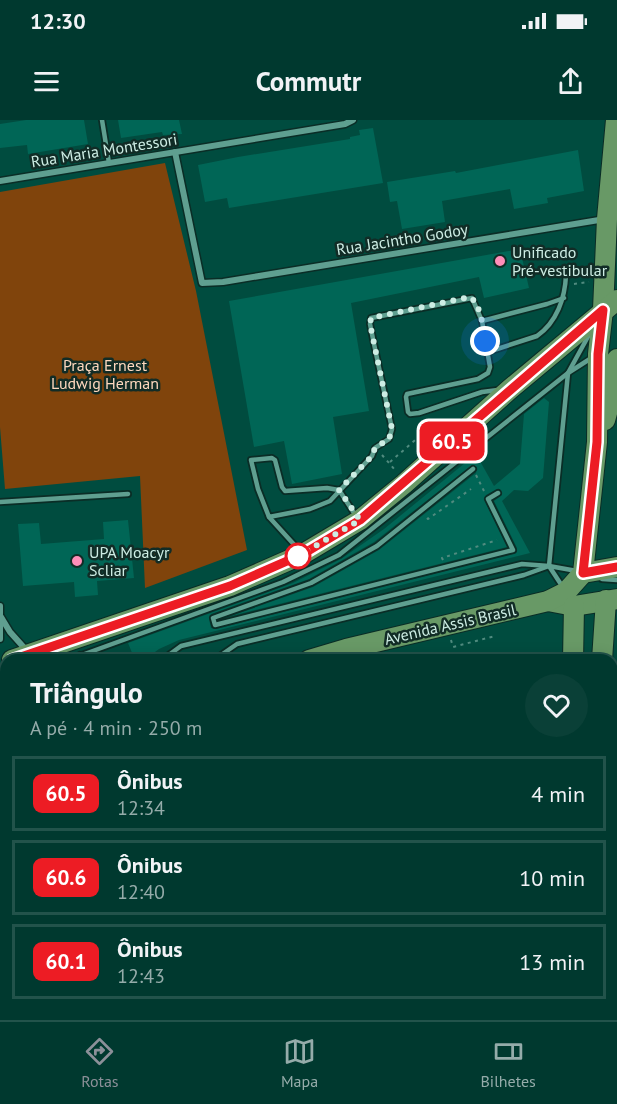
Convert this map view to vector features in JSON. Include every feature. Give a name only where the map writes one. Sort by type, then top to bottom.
[{"type":"main road","points":[[573,654],[570,599],[583,573],[608,356],[616,120]]},
{"type":"main road","points":[[30,654],[230,586],[303,554],[360,520],[610,305]]},
{"type":"main road","points":[[608,356],[617,340]]},
{"type":"main road","points":[[583,573],[617,567]]},
{"type":"main road","points":[[570,599],[612,600],[602,654]]},
{"type":"main road","name":"Avenida Assis Brasil","points":[[329,654],[548,601],[570,599]]},
{"type":"street","name":"Rua Maria Montessori","points":[[0,182],[345,124],[353,120]]},
{"type":"street","name":"Rua Jacintho Godoy","points":[[175,152],[202,284],[611,222]]},
{"type":"street","points":[[0,606],[0,639]]},
{"type":"street","points":[[1,617],[20,654]]},
{"type":"lane","points":[[102,120],[110,163]]},
{"type":"lane","points":[[488,352],[543,332],[564,298],[566,275]]},
{"type":"lane","points":[[269,517],[330,501],[372,456],[375,448],[392,435],[370,324],[373,316],[470,297],[482,321],[490,367],[485,376],[407,394],[409,413],[419,413],[482,392],[510,389]]},
{"type":"lane","points":[[482,321],[564,298]]},
{"type":"lane","points":[[570,599],[549,566],[568,373],[610,305]]},
{"type":"lane","points":[[83,654],[283,582],[339,555],[568,373],[608,356]]},
{"type":"lane","points":[[303,554],[269,517],[258,489],[251,460],[274,459],[285,491],[327,488],[339,490],[360,520]]},
{"type":"lane","points":[[473,469],[377,546],[311,583],[213,618],[215,625],[513,550],[488,499],[498,493]]},
{"type":"lane","points":[[0,502],[128,494]]},
{"type":"lane","points":[[170,654],[181,646],[522,564],[549,566],[600,579],[617,579]]},
{"type":"lane","points":[[223,654],[237,644],[524,575],[549,566]]},
{"type":"lane","points":[[315,654],[346,649]]},
{"type":"path","points":[[566,286],[589,282]]},
{"type":"path","points":[[390,462],[421,435]]},
{"type":"path","points":[[473,469],[488,499]]},
{"type":"path","points":[[421,511],[428,519],[471,489]]},
{"type":"path","points":[[446,568],[442,558],[497,540]]},
{"type":"path","points":[[448,624],[453,647],[495,636]]},
{"type":"green space","name":"Praça Ernest Ludwig Herman","points":[[165,163],[196,291],[247,550],[145,588],[140,476],[5,489],[0,427],[0,192]]},
{"type":"building","points":[[26,120],[84,120],[88,144],[28,154],[27,145],[0,148],[0,124]]},
{"type":"building","points":[[118,120],[179,120],[182,134],[163,135],[162,132],[121,138]]},
{"type":"building","points":[[373,128],[383,183],[229,208],[227,198],[205,202],[198,165],[350,139],[350,137],[360,135],[359,130]]},
{"type":"building","points":[[578,150],[584,191],[547,198],[548,203],[514,209],[510,189],[442,201],[445,222],[402,229],[397,201],[390,202],[387,182],[455,171],[456,173]]},
{"type":"building","points":[[520,249],[529,288],[484,298],[479,277],[351,303],[369,411],[333,417],[342,474],[292,484],[284,441],[254,447],[229,301]]},
{"type":"building","points":[[544,398],[549,402],[543,478],[528,491],[514,490],[502,501],[530,553],[179,640],[152,654],[133,654],[128,643],[293,583],[341,559],[384,529],[476,454],[494,486],[520,464],[524,414]],"holes":[[[472,465],[477,467],[476,473],[379,550],[313,587],[231,616],[507,547],[484,499],[486,495],[497,489],[501,490],[502,495],[494,501],[517,548],[516,553],[216,629],[211,628],[209,619],[211,614],[309,579],[374,542]]]},
{"type":"building","name":"UPA Moacyr Scliar","points":[[128,520],[134,578],[97,581],[98,595],[75,597],[74,582],[23,586],[18,524],[39,523],[41,544],[104,539],[103,522]]},
{"type":"bus line","name":"60.5","points":[[30,654],[230,586],[303,554],[360,520],[603,310],[598,354],[597,442],[583,573],[617,567]]},
{"type":"place","name":"Unificado Pré-vestibular","points":[[500,261]]},
{"type":"place","name":"UPA Moacyr Scliar","points":[[77,561]]},
{"type":"route","points":[[298,556],[360,520],[339,490],[372,456],[375,448],[392,435],[370,324],[371,318],[470,297],[482,321],[485,341]]}]
